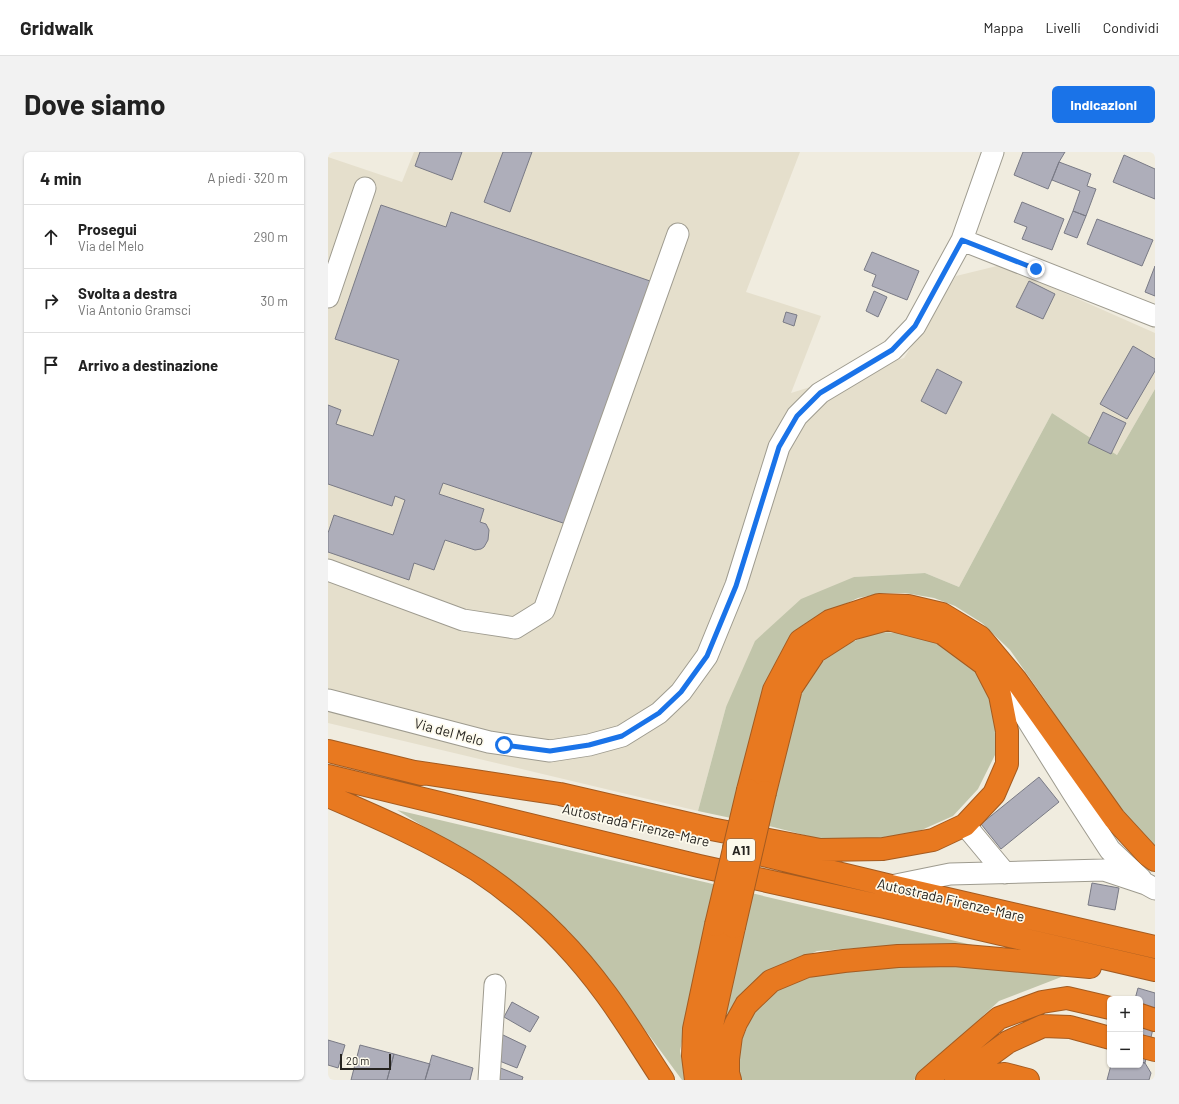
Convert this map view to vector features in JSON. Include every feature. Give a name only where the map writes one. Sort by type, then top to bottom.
[{"type":"highway","points":[[696,1080],[693,1056],[694,1029],[725,926],[757,791],[774,690],[800,641],[830,621],[879,605],[908,606],[942,614],[980,637],[1016,680],[1114,818],[1148,855],[1155,860]]},
{"type":"highway","points":[[409,770],[560,794],[711,829],[820,850],[883,850],[933,840],[965,826],[994,794],[1007,764],[1008,731],[1000,695],[984,664],[942,633],[888,619],[850,629],[815,652],[791,688],[757,791]]},
{"type":"highway","name":"Autostrada Firenze-Mare","points":[[328,751],[891,886],[1155,947]]},
{"type":"highway","name":"Autostrada Firenze-Mare","points":[[328,776],[700,866],[1155,971]]},
{"type":"highway","points":[[328,796],[380,818],[452,856],[477,870],[521,903],[564,944],[606,994],[662,1080]]},
{"type":"highway","points":[[712,1080],[708,1061],[709,1039],[725,926]]},
{"type":"highway","points":[[730,1080],[728,1073],[728,1059],[731,1036],[746,1005],[771,981],[807,966],[898,956],[954,955],[1155,971]]},
{"type":"highway","points":[[927,1080],[999,1018],[1042,1002],[1067,998],[1107,1007]]},
{"type":"highway","points":[[1143,1016],[1155,1020]]},
{"type":"highway","points":[[956,1080],[1008,1042],[1043,1026],[1070,1027],[1107,1037]]},
{"type":"highway","points":[[1143,1047],[1155,1050]]},
{"type":"highway","points":[[960,1080],[1005,1074],[1028,1080]]},
{"type":"street","name":"Via del Melo","points":[[328,700],[489,742],[550,751],[589,745],[622,736],[659,713],[681,692],[707,656],[736,586],[779,447],[797,416],[820,393],[892,350],[915,326],[962,240],[993,152]]},
{"type":"street","points":[[328,297],[365,188]]},
{"type":"street","points":[[328,570],[463,620],[515,628],[544,610],[678,234]]},
{"type":"street","points":[[962,240],[1155,316]]},
{"type":"street","points":[[1016,680],[1025,716],[1073,793],[1110,850],[1150,887]]},
{"type":"street","points":[[965,826],[1005,873]]},
{"type":"street","points":[[891,886],[950,874],[1104,870],[1150,887]]},
{"type":"street","points":[[488,1080],[495,985]]},
{"type":"shaded area","points":[[414,152],[800,152],[746,292],[821,316],[791,393],[904,358],[956,276],[1001,265],[1155,333],[1155,389],[1117,455],[1052,413],[959,587],[925,573],[854,577],[726,707],[698,811],[328,723],[328,157],[402,182]]},
{"type":"green space","points":[[1155,389],[1155,849],[1115,807],[1048,704],[1010,650],[982,623],[955,606],[934,598],[905,593],[883,593],[858,598],[817,617],[780,654],[763,708],[797,696],[810,674],[837,648],[876,632],[905,633],[936,643],[974,667],[994,706],[998,749],[978,789],[953,816],[917,832],[878,838],[824,840],[769,826],[698,811],[726,707],[755,641],[801,599],[854,577],[925,573],[959,587],[1052,413],[1117,455]]},
{"type":"green space","points":[[397,810],[981,947],[889,946],[817,951],[762,976],[722,1042],[708,915],[680,1051],[686,1080],[682,1080],[568,930],[476,859]]},
{"type":"green space","points":[[969,963],[1069,974],[999,1001],[914,1080],[737,1080],[739,1046],[757,1005],[785,985],[845,967]]},
{"type":"building","points":[[420,152],[462,152],[452,180],[415,166]]},
{"type":"building","points":[[503,152],[532,152],[510,212],[484,202]]},
{"type":"building","points":[[1023,152],[1065,152],[1059,162],[1048,189],[1014,175]]},
{"type":"building","points":[[1124,155],[1155,169],[1155,199],[1113,182]]},
{"type":"building","points":[[1059,162],[1091,174],[1087,186],[1096,189],[1086,216],[1073,211],[1080,191],[1052,180]]},
{"type":"building","points":[[1022,202],[1064,219],[1052,250],[1022,239],[1027,227],[1014,222]]},
{"type":"building","points":[[381,205],[446,227],[451,212],[650,281],[566,524],[443,483],[439,494],[484,509],[480,522],[486,524],[489,530],[488,540],[484,547],[475,550],[445,540],[434,570],[414,563],[409,580],[328,552],[328,533],[334,515],[393,535],[405,500],[395,496],[392,506],[328,484],[328,405],[341,410],[336,424],[373,436],[399,360],[335,339]]},
{"type":"building","points":[[1073,211],[1086,216],[1077,238],[1064,233]]},
{"type":"building","points":[[1097,219],[1153,240],[1142,266],[1087,244]]},
{"type":"building","points":[[872,252],[919,271],[907,300],[872,286],[876,275],[864,270]]},
{"type":"building","points":[[1155,266],[1155,296],[1145,292]]},
{"type":"building","points":[[1029,281],[1055,294],[1043,319],[1016,307]]},
{"type":"building","points":[[874,291],[887,297],[878,317],[866,311]]},
{"type":"building","points":[[786,312],[797,315],[794,326],[783,322]]},
{"type":"building","points":[[1133,346],[1155,359],[1155,371],[1127,419],[1100,404]]},
{"type":"building","points":[[937,369],[962,382],[946,414],[921,401]]},
{"type":"building","points":[[1103,412],[1126,423],[1111,454],[1088,443]]},
{"type":"building","points":[[1039,777],[1059,802],[1001,849],[981,824]]},
{"type":"building","points":[[1092,883],[1119,888],[1115,910],[1088,905]]},
{"type":"building","points":[[1138,988],[1155,993],[1155,1020],[1145,1063],[1143,1063],[1143,996],[1136,996]]},
{"type":"building","points":[[512,1002],[539,1017],[530,1032],[504,1017]]},
{"type":"building","points":[[501,1034],[526,1046],[517,1068],[497,1060]]},
{"type":"building","points":[[328,1040],[345,1045],[338,1068],[328,1065]]},
{"type":"building","points":[[360,1045],[394,1054],[387,1080],[351,1080]]},
{"type":"building","points":[[394,1054],[430,1064],[425,1080],[387,1080]]},
{"type":"building","points":[[432,1055],[473,1068],[470,1080],[425,1080]]},
{"type":"building","points":[[1143,1063],[1145,1063],[1151,1073],[1149,1080],[1107,1080],[1110,1068],[1143,1068]]},
{"type":"building","points":[[498,1067],[523,1077],[522,1080],[497,1080]]},
{"type":"route","points":[[504,745],[550,751],[589,745],[622,736],[659,713],[681,692],[707,656],[736,586],[779,447],[797,416],[820,393],[892,350],[915,326],[962,240],[1036,269]]}]
